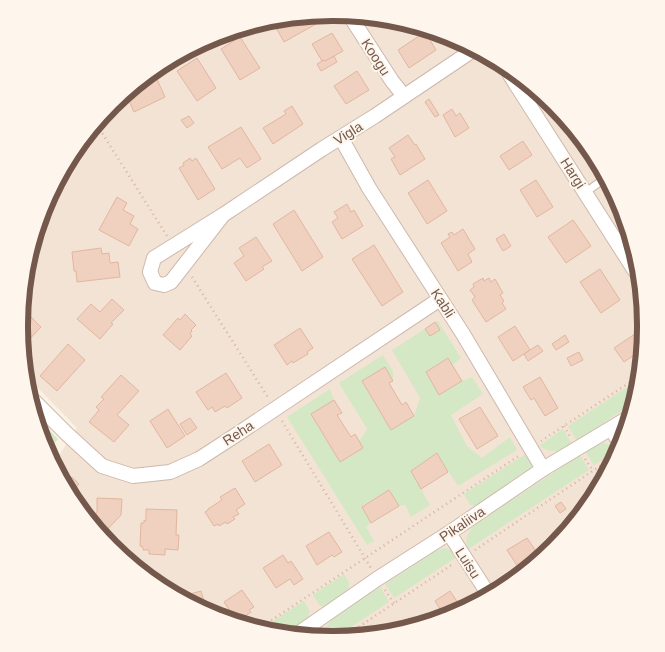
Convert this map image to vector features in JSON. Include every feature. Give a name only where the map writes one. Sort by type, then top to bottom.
[{"type":"street","name":"Koogu","points":[[354,22],[392,81],[404,96]]},
{"type":"street","name":"Vigla","points":[[223,215],[171,282],[164,285],[155,283],[150,272],[154,258],[223,215],[468,53]]},
{"type":"street","name":"Hargi","points":[[514,81],[627,251]]},
{"type":"street","name":"Kabli","points":[[341,138],[543,470]]},
{"type":"street","name":"Reha","points":[[38,404],[102,466],[133,476],[170,472],[199,459],[440,299]]},
{"type":"street","name":"Pikaliiva","points":[[311,630],[377,579],[543,470],[622,422]]},
{"type":"street","points":[[611,428],[616,437]]},
{"type":"street","name":"Luisu","points":[[449,533],[486,590]]},
{"type":"lane","points":[[586,192],[601,182]]},
{"type":"path","points":[[100,129],[173,246]]},
{"type":"path","points":[[184,264],[275,409],[377,579],[394,603]]},
{"type":"path","points":[[267,623],[632,382]]},
{"type":"path","points":[[354,630],[605,463]]},
{"type":"shaded area","points":[[332,21],[392,27],[449,44],[485,62],[518,84],[562,125],[586,157],[614,209],[627,247],[635,286],[637,346],[627,405],[614,443],[586,495],[562,527],[548,541],[518,568],[502,579],[449,608],[392,625],[332,631],[273,625],[216,608],[180,590],[147,568],[103,527],[91,512],[57,457],[77,428],[34,384],[30,366],[28,306],[30,286],[44,228],[59,191],[79,157],[103,125],[147,84],[180,62],[216,44],[273,27]]},
{"type":"green space","points":[[438,321],[461,358],[452,365],[448,358],[426,372],[439,394],[472,377],[483,394],[451,415],[467,446],[482,458],[510,437],[517,450],[458,486],[437,454],[411,471],[430,505],[411,517],[405,505],[399,506],[389,490],[362,506],[371,523],[366,527],[374,541],[367,545],[287,417],[330,389],[334,400],[311,414],[340,462],[363,448],[359,441],[367,429],[339,383],[383,355],[393,371],[393,381],[385,368],[362,382],[391,430],[414,416],[420,398],[392,350],[425,329],[430,336],[440,330],[435,322]]},
{"type":"green space","points":[[631,385],[626,408],[577,441],[568,426]]},
{"type":"green space","points":[[44,425],[58,439],[52,446]]},
{"type":"green space","points":[[563,429],[572,444],[555,451],[539,446]]},
{"type":"green space","points":[[605,443],[613,446],[608,456],[594,465],[585,451],[596,444]]},
{"type":"green space","points":[[530,451],[532,463],[528,471],[477,506],[470,505],[464,494]]},
{"type":"green space","points":[[580,455],[589,470],[467,550],[467,537],[473,526]]},
{"type":"green space","points":[[444,548],[453,550],[460,555],[394,598],[385,584],[435,551]]},
{"type":"green space","points":[[344,574],[349,582],[348,592],[325,607],[320,606],[313,595]]},
{"type":"green space","points":[[380,586],[389,602],[346,630],[326,631],[332,619]]},
{"type":"green space","points":[[304,601],[310,612],[308,618],[293,628],[276,625],[273,621]]},
{"type":"building","points":[[320,22],[284,42],[275,27]]},
{"type":"building","points":[[332,33],[343,51],[322,61],[312,44]]},
{"type":"building","points":[[421,35],[428,36],[436,50],[409,68],[398,50]]},
{"type":"building","points":[[240,37],[260,68],[240,80],[221,49]]},
{"type":"building","points":[[334,56],[337,62],[321,71],[317,64]]},
{"type":"building","points":[[197,58],[216,88],[197,101],[177,71]]},
{"type":"building","points":[[357,71],[369,90],[346,104],[334,86]]},
{"type":"building","points":[[156,78],[165,97],[134,112],[129,100]]},
{"type":"building","points":[[429,99],[439,115],[435,117],[425,102]]},
{"type":"building","points":[[292,106],[303,124],[273,144],[263,128],[286,114],[284,111]]},
{"type":"building","points":[[452,109],[456,116],[460,113],[469,128],[455,137],[443,115]]},
{"type":"building","points":[[189,116],[194,123],[187,128],[181,120]]},
{"type":"building","points":[[241,127],[261,159],[247,168],[240,158],[222,169],[208,147]]},
{"type":"building","points":[[408,135],[425,159],[400,175],[391,159],[395,157],[389,148]]},
{"type":"building","points":[[523,141],[532,155],[509,170],[500,156]]},
{"type":"building","points":[[190,158],[192,161],[196,158],[215,189],[198,200],[179,168]]},
{"type":"building","points":[[428,180],[447,211],[427,224],[408,193]]},
{"type":"building","points":[[536,180],[553,207],[537,217],[520,190]]},
{"type":"building","points":[[117,197],[127,203],[123,210],[134,216],[130,224],[138,229],[129,246],[99,230]]},
{"type":"building","points":[[347,204],[351,212],[354,210],[363,226],[342,239],[332,222],[338,218],[334,212]]},
{"type":"building","points":[[294,210],[323,257],[302,271],[273,224]]},
{"type":"building","points":[[573,220],[591,246],[566,263],[548,237]]},
{"type":"building","points":[[463,229],[475,249],[468,254],[472,262],[458,271],[441,243],[450,237],[448,234],[452,232],[454,235]]},
{"type":"building","points":[[504,234],[511,246],[503,251],[496,239]]},
{"type":"building","points":[[256,237],[272,261],[246,281],[234,263],[244,256],[239,248]]},
{"type":"building","points":[[374,245],[403,292],[382,306],[352,259]]},
{"type":"building","points":[[101,248],[102,254],[109,253],[110,263],[118,262],[120,277],[77,282],[72,252]]},
{"type":"building","points":[[600,269],[620,300],[601,313],[580,282]]},
{"type":"building","points":[[483,278],[484,281],[489,278],[491,282],[495,279],[503,293],[500,295],[506,309],[486,322],[472,300],[475,297],[470,290],[474,287],[473,284]]},
{"type":"building","points":[[112,299],[124,310],[111,323],[113,324],[100,339],[77,319],[91,304],[100,312]]},
{"type":"building","points":[[28,314],[41,327],[28,341]]},
{"type":"building","points":[[185,314],[196,325],[191,330],[190,334],[192,336],[180,350],[163,335],[178,318],[180,320]]},
{"type":"building","points":[[435,322],[440,330],[430,336],[425,329]]},
{"type":"building","points":[[515,326],[530,350],[513,361],[498,337]]},
{"type":"building","points":[[300,328],[313,348],[307,352],[308,354],[287,365],[274,345]]},
{"type":"building","points":[[637,333],[636,358],[634,355],[624,362],[614,348]]},
{"type":"building","points":[[565,335],[569,342],[556,350],[552,344]]},
{"type":"building","points":[[68,344],[85,360],[57,391],[40,376]]},
{"type":"building","points":[[538,345],[543,351],[528,361],[524,354]]},
{"type":"building","points":[[579,352],[583,360],[571,366],[567,358]]},
{"type":"building","points":[[448,358],[462,381],[439,395],[426,372]]},
{"type":"building","points":[[385,367],[393,381],[389,383],[402,405],[406,402],[414,416],[391,430],[362,381]]},
{"type":"building","points":[[226,373],[242,398],[227,408],[225,406],[215,412],[212,407],[208,410],[196,392]]},
{"type":"building","points":[[121,375],[139,391],[117,415],[129,425],[114,442],[89,422],[99,410],[96,407],[104,399],[101,397]]},
{"type":"building","points":[[540,377],[558,408],[545,416],[534,398],[531,400],[523,387]]},
{"type":"building","points":[[334,400],[342,413],[337,415],[351,437],[355,434],[363,448],[340,462],[311,414]]},
{"type":"building","points":[[480,407],[498,436],[477,449],[459,419]]},
{"type":"building","points":[[168,409],[185,436],[167,448],[150,421]]},
{"type":"building","points":[[190,418],[197,428],[187,435],[180,424]]},
{"type":"building","points":[[269,444],[282,465],[255,482],[242,461]]},
{"type":"building","points":[[437,453],[448,472],[421,489],[411,471]]},
{"type":"building","points":[[72,477],[79,484],[75,488],[70,479]]},
{"type":"building","points":[[235,488],[245,504],[236,510],[239,514],[233,517],[235,519],[227,524],[226,522],[219,526],[218,524],[214,526],[205,512],[222,500],[220,497]]},
{"type":"building","points":[[389,490],[399,506],[371,523],[362,507]]},
{"type":"building","points":[[97,498],[122,499],[121,515],[106,530],[94,515],[97,512]]},
{"type":"building","points":[[561,502],[566,509],[560,513],[555,506]]},
{"type":"building","points":[[146,509],[177,510],[176,535],[179,535],[178,550],[165,549],[165,555],[149,554],[149,550],[143,550],[143,547],[140,546],[141,523],[144,523],[144,520],[146,521]]},
{"type":"building","points":[[329,532],[342,552],[334,557],[332,555],[317,565],[306,546]]},
{"type":"building","points":[[527,538],[536,552],[518,568],[507,550]]},
{"type":"building","points":[[283,555],[288,563],[291,561],[303,579],[294,585],[290,579],[276,588],[263,568]]},
{"type":"building","points":[[242,590],[254,607],[244,617],[242,614],[239,616],[232,614],[224,602]]},
{"type":"building","points":[[201,591],[204,602],[198,599],[189,594]]},
{"type":"building","points":[[450,591],[458,603],[441,611],[435,601]]}]
